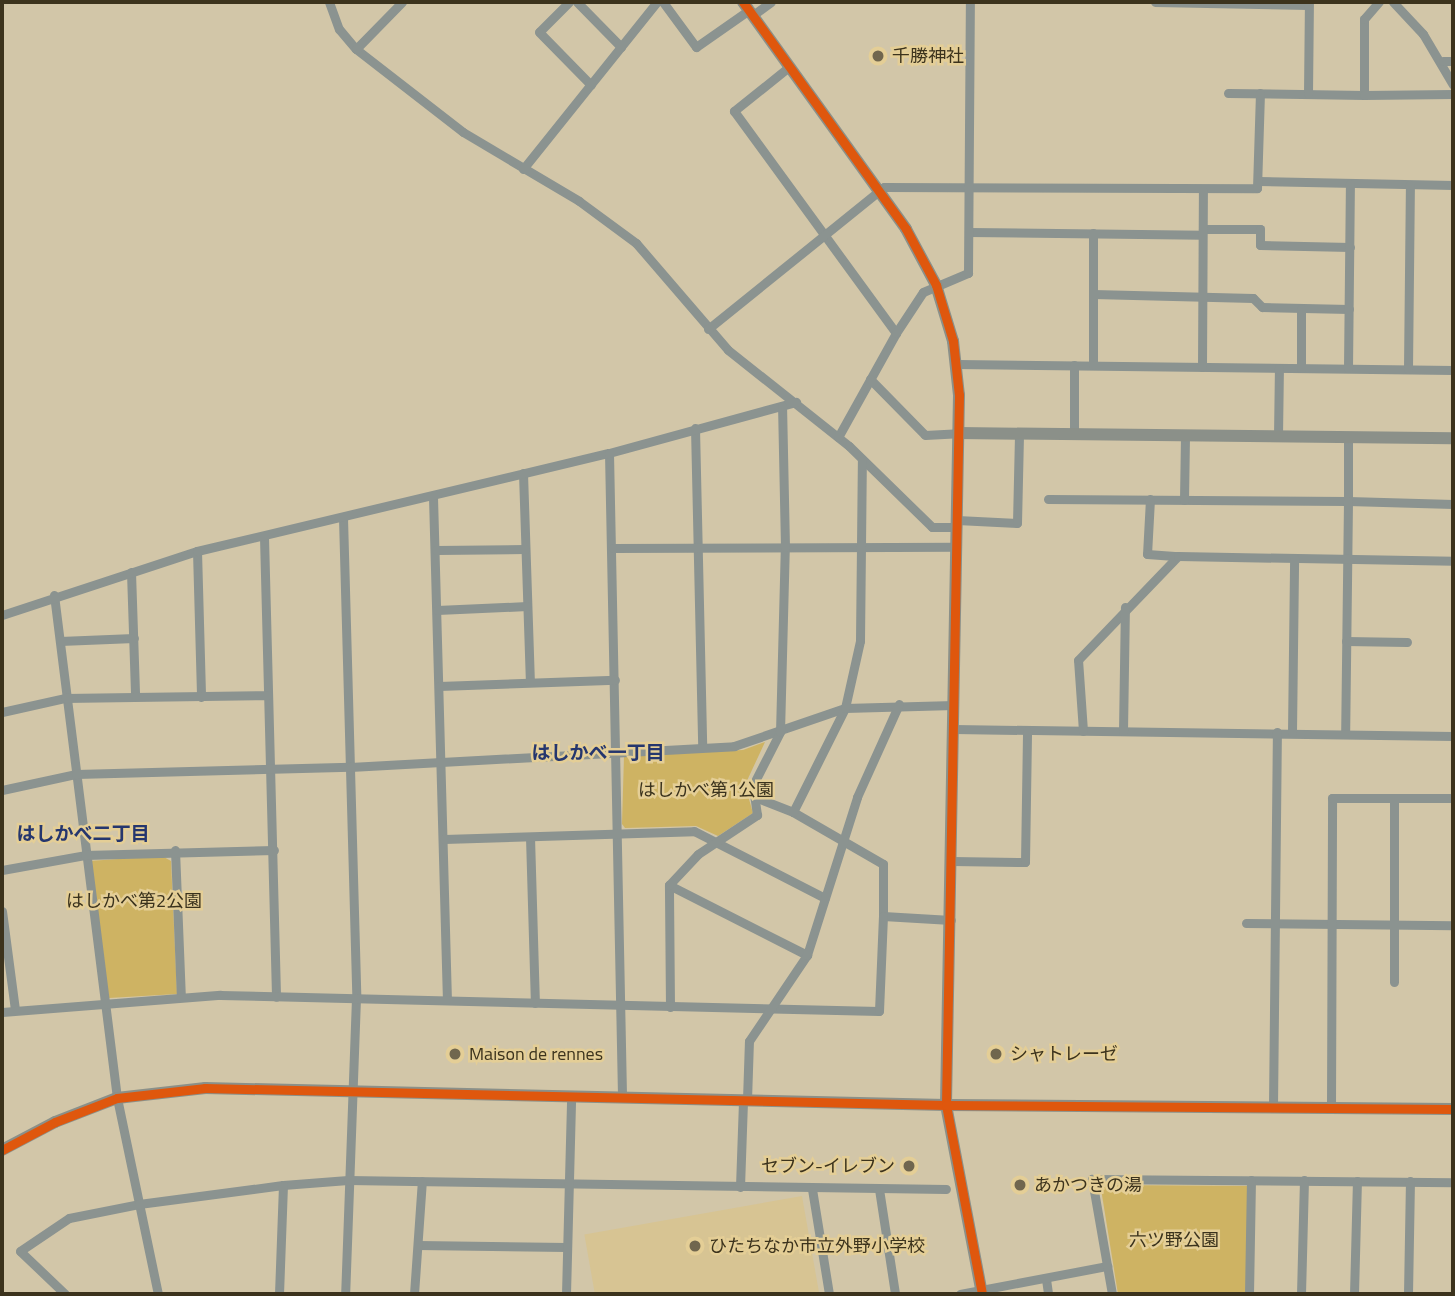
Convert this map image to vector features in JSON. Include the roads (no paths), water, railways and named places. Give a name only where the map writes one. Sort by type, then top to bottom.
[{"type":"street","points":[[329,2],[340,29],[356,49],[463,132],[579,201],[636,243],[708,329],[838,437],[932,527],[957,523],[1017,523],[1020,433]]},
{"type":"street","points":[[356,49],[402,2]]},
{"type":"street","points":[[569,2],[538,32],[591,85]]},
{"type":"street","points":[[577,2],[621,47]]},
{"type":"street","points":[[523,169],[657,2]]},
{"type":"street","points":[[663,2],[696,47],[748,9],[771,2]]},
{"type":"street","points":[[838,437],[896,333],[923,292],[935,283],[968,273],[970,2]]},
{"type":"street","points":[[1155,2],[1309,3],[1308,93]]},
{"type":"street","points":[[1364,95],[1364,19],[1379,2]]},
{"type":"street","points":[[1393,2],[1448,61],[1453,85]]},
{"type":"street","points":[[748,9],[880,190],[935,283],[957,364],[957,547],[946,1105],[981,1292]]},
{"type":"street","points":[[790,66],[734,111],[896,333]]},
{"type":"street","points":[[1227,93],[1453,94]]},
{"type":"street","points":[[708,329],[884,187],[1203,191],[1257,188],[1261,93]]},
{"type":"street","points":[[1259,181],[1453,185]]},
{"type":"street","points":[[1348,368],[1350,184]]},
{"type":"street","points":[[1408,369],[1410,185]]},
{"type":"street","points":[[1202,367],[1203,191]]},
{"type":"street","points":[[969,232],[1203,232],[1259,229],[1260,245],[1350,247]]},
{"type":"street","points":[[1093,233],[1093,365]]},
{"type":"street","points":[[1093,294],[1252,298],[1262,307],[1349,309]]},
{"type":"street","points":[[1301,309],[1301,368]]},
{"type":"street","points":[[957,364],[1453,370]]},
{"type":"street","points":[[1074,365],[1074,434]]},
{"type":"street","points":[[1278,436],[1279,368]]},
{"type":"street","points":[[870,379],[925,435],[958,432],[1453,438]]},
{"type":"street","points":[[2,615],[54,595],[197,551],[610,453],[796,402]]},
{"type":"street","points":[[670,1007],[669,885],[698,854],[757,815],[753,785],[780,732],[785,547],[782,405]]},
{"type":"street","points":[[695,428],[702,746]]},
{"type":"street","points":[[1184,500],[1185,435]]},
{"type":"street","points":[[1345,732],[1348,437]]},
{"type":"street","points":[[610,453],[622,1097]]},
{"type":"street","points":[[793,812],[845,708],[860,641],[862,461]]},
{"type":"street","points":[[523,474],[530,681]]},
{"type":"street","points":[[433,497],[447,1000]]},
{"type":"street","points":[[1048,499],[1453,504]]},
{"type":"street","points":[[1150,499],[1147,554],[1453,561]]},
{"type":"street","points":[[343,518],[356,998],[345,1294]]},
{"type":"street","points":[[264,537],[276,997]]},
{"type":"street","points":[[613,548],[957,547]]},
{"type":"street","points":[[436,550],[525,549]]},
{"type":"street","points":[[197,551],[201,696]]},
{"type":"street","points":[[1083,731],[1078,660],[1125,607],[1178,556]]},
{"type":"street","points":[[1292,732],[1294,558]]},
{"type":"street","points":[[131,572],[135,695]]},
{"type":"street","points":[[54,595],[117,1098],[158,1294]]},
{"type":"street","points":[[437,610],[527,606]]},
{"type":"street","points":[[1123,731],[1125,607]]},
{"type":"street","points":[[60,641],[134,638]]},
{"type":"street","points":[[1346,640],[1407,642]]},
{"type":"street","points":[[439,686],[615,680]]},
{"type":"street","points":[[2,712],[65,698],[268,695]]},
{"type":"street","points":[[2,790],[76,774],[350,767],[734,746],[845,708],[899,704],[954,705]]},
{"type":"street","points":[[740,1187],[749,1041],[807,955],[857,797],[899,704]]},
{"type":"street","points":[[954,729],[1345,732],[1453,736]]},
{"type":"street","points":[[952,861],[1025,862],[1027,730]]},
{"type":"street","points":[[1273,1107],[1277,732]]},
{"type":"street","points":[[2,1012],[181,997],[356,998],[879,1011],[883,864],[793,812],[755,797]]},
{"type":"street","points":[[1331,1108],[1332,798],[1453,798]]},
{"type":"street","points":[[1394,982],[1395,798]]},
{"type":"street","points":[[444,839],[694,831],[825,898]]},
{"type":"street","points":[[530,836],[535,1003]]},
{"type":"street","points":[[2,870],[85,855],[175,850],[274,850]]},
{"type":"street","points":[[175,850],[181,997]]},
{"type":"street","points":[[669,885],[807,955]]},
{"type":"street","points":[[2,911],[15,1010]]},
{"type":"street","points":[[883,916],[951,920]]},
{"type":"street","points":[[1246,923],[1453,925]]},
{"type":"street","points":[[2,1150],[55,1122],[117,1098],[205,1088],[946,1105],[1453,1109]]},
{"type":"street","points":[[566,1294],[571,1097]]},
{"type":"street","points":[[1112,1294],[1092,1179],[1453,1182]]},
{"type":"street","points":[[65,1294],[20,1251],[69,1218],[139,1203],[283,1185],[348,1180],[946,1189]]},
{"type":"street","points":[[1249,1294],[1251,1180]]},
{"type":"street","points":[[414,1294],[422,1181]]},
{"type":"street","points":[[1301,1294],[1304,1181]]},
{"type":"street","points":[[1354,1294],[1357,1181]]},
{"type":"street","points":[[1408,1294],[1410,1181]]},
{"type":"street","points":[[279,1294],[283,1185]]},
{"type":"street","points":[[811,1188],[829,1294]]},
{"type":"street","points":[[878,1189],[895,1294]]},
{"type":"street","points":[[418,1245],[566,1247]]},
{"type":"street","points":[[960,1294],[1107,1266]]},
{"type":"street","points":[[1046,1279],[1048,1294]]},
{"type":"place","name":"千勝神社","points":[[878,56]]},
{"type":"place","name":"Maison de rennes","points":[[455,1054]]},
{"type":"place","name":"シャトレーゼ","points":[[996,1054]]},
{"type":"place","name":"セブン-イレブン","points":[[909,1166]]},
{"type":"place","name":"あかつきの湯","points":[[1020,1185]]},
{"type":"place","name":"ひたちなか市立外野小学校","points":[[695,1246]]},
{"type":"district","name":"はしかべ一丁目","points":[[598,752]]},
{"type":"district","name":"はしかべ二丁目","points":[[83,833]]},
{"type":"park label","name":"はしかべ第1公園","points":[[706,790]]},
{"type":"park label","name":"はしかべ第2公園","points":[[134,901]]},
{"type":"park label","name":"六ツ野公園","points":[[1174,1240]]}]
